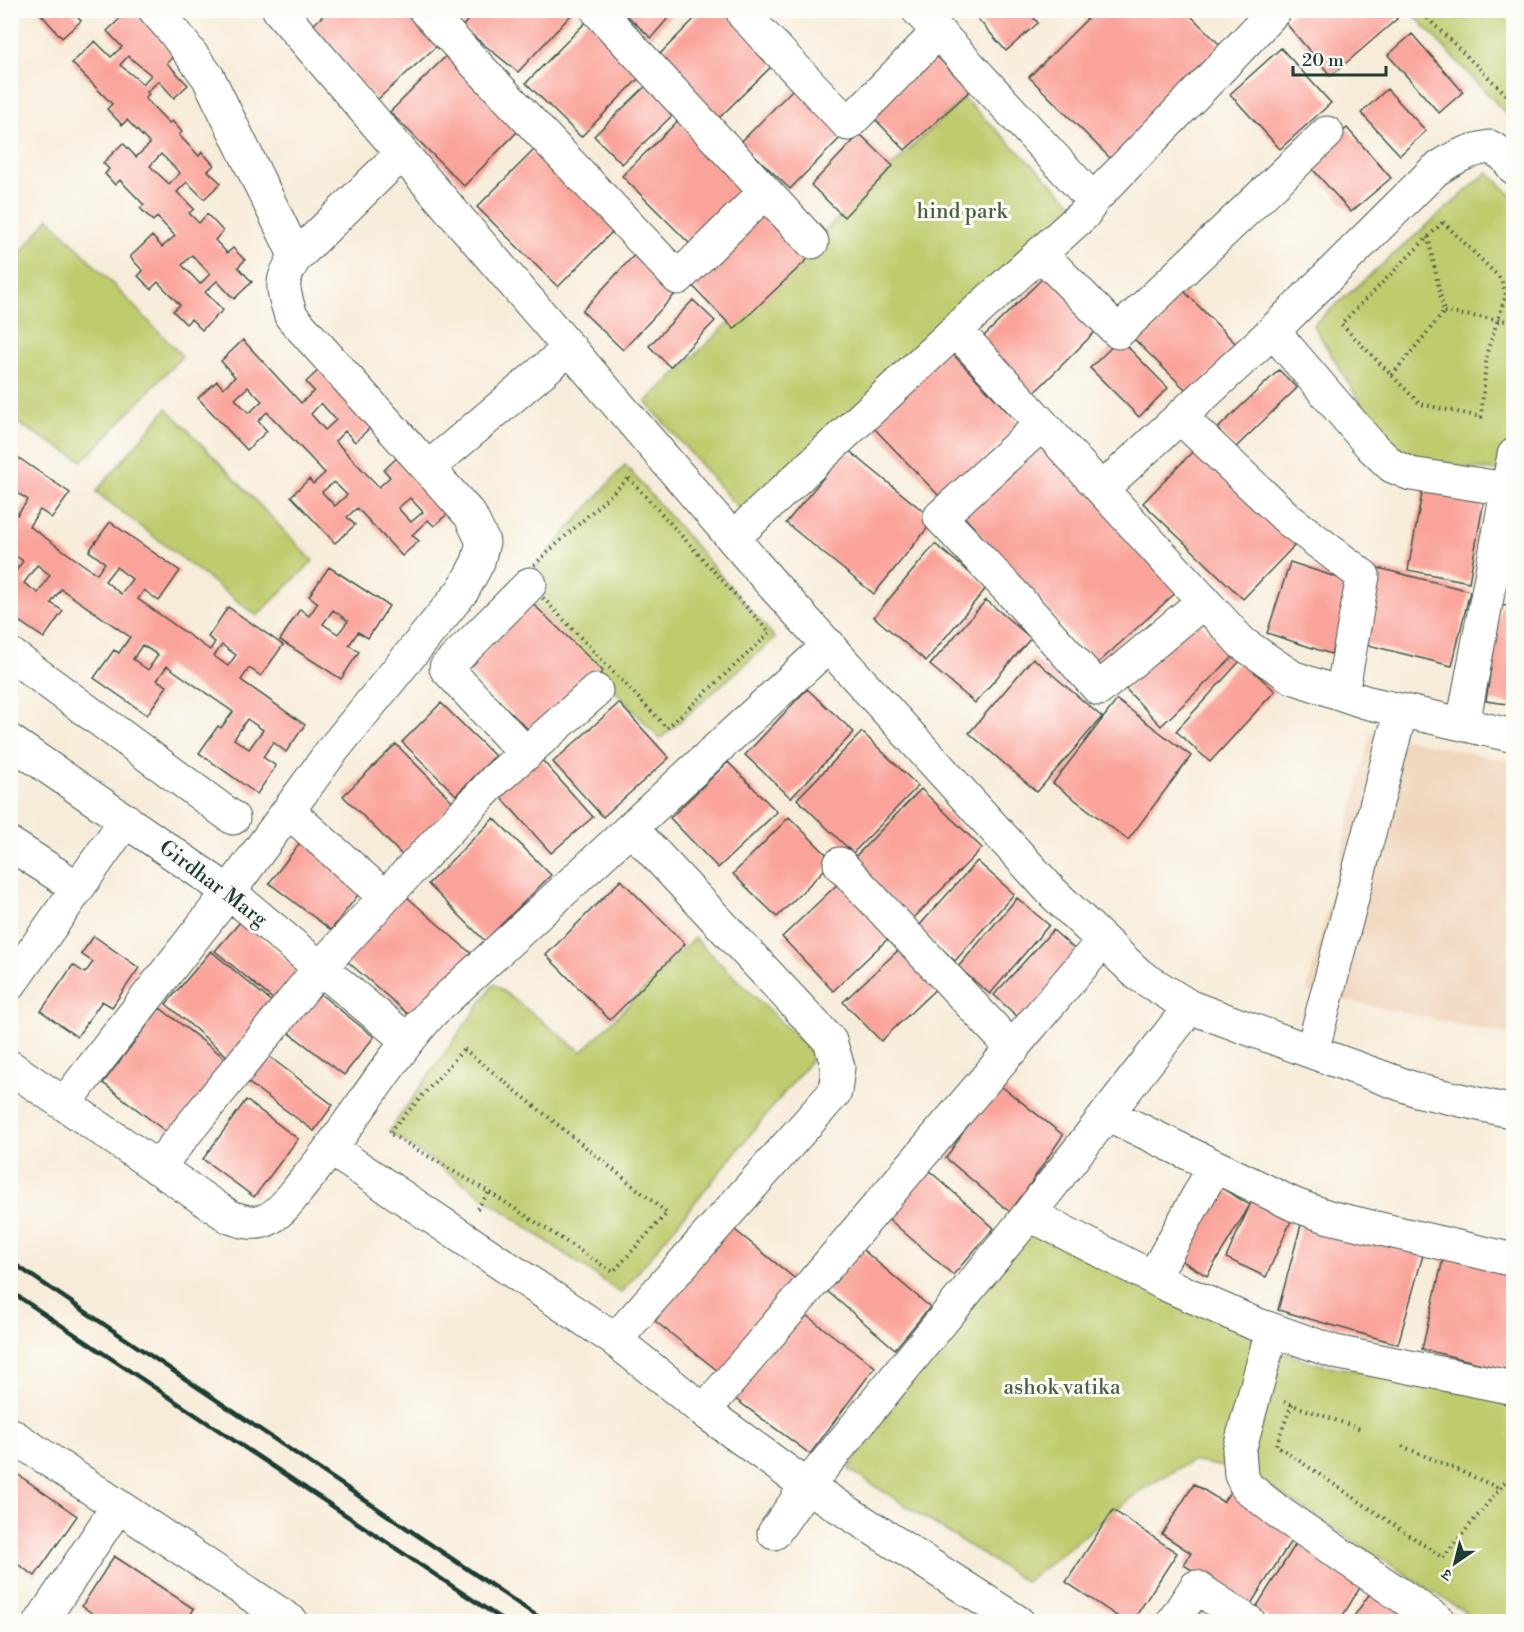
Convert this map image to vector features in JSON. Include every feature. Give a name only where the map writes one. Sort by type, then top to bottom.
[{"type":"street","points":[[155,10],[208,77],[296,257]]},
{"type":"street","points":[[279,10],[733,538],[1053,893],[1102,942],[1139,975],[1190,1007],[1420,1091],[1514,1112]]},
{"type":"street","points":[[425,10],[678,278],[765,192]]},
{"type":"street","points":[[597,10],[812,242]]},
{"type":"street","points":[[750,10],[744,15],[848,124],[928,21],[1093,200]]},
{"type":"street","points":[[733,538],[1084,214],[1093,200],[1275,10]]},
{"type":"street","points":[[1041,254],[1118,332],[1327,133]]},
{"type":"street","points":[[1102,489],[1273,331],[1434,171],[1455,156],[1473,149],[1490,147],[1504,155],[1514,168]]},
{"type":"street","points":[[64,1104],[229,892],[331,752],[463,590],[478,562],[483,542],[470,515],[291,316],[282,288],[286,271],[296,257],[402,153]]},
{"type":"street","points":[[956,330],[1242,643],[1292,677],[1365,702],[1514,736]]},
{"type":"street","points":[[1273,331],[1372,447],[1392,466],[1411,474],[1507,489]]},
{"type":"street","points":[[428,468],[570,348]]},
{"type":"street","points":[[1180,417],[1289,520],[1364,576],[1342,694]]},
{"type":"street","points":[[1042,424],[940,517],[1099,689],[1204,601]]},
{"type":"street","points":[[1463,724],[1501,592],[1507,489],[1514,455]]},
{"type":"street","points":[[526,754],[446,668],[530,584]]},
{"type":"street","points":[[10,1067],[230,1217],[246,1222],[265,1221],[280,1210],[332,1149],[407,1040],[432,1012],[829,645]]},
{"type":"street","points":[[10,654],[233,818]]},
{"type":"street","points":[[157,1168],[320,969],[385,897],[495,780],[596,691]]},
{"type":"street","points":[[1312,1052],[1401,710]]},
{"type":"street","name":"Girdhar Marg","points":[[10,741],[229,892],[407,1040]]},
{"type":"street","points":[[288,810],[385,897]]},
{"type":"street","points":[[13,974],[126,820]]},
{"type":"street","points":[[615,1340],[835,1092],[838,1067],[830,1041],[631,828]]},
{"type":"street","points":[[10,844],[78,888]]},
{"type":"street","points":[[840,864],[1013,1048]]},
{"type":"street","points":[[704,1411],[1102,942]]},
{"type":"street","points":[[774,1533],[807,1486],[1029,1214],[1190,1007]]},
{"type":"street","points":[[1107,1114],[1294,1205],[1329,1218],[1514,1260]]},
{"type":"street","points":[[332,1149],[615,1340],[704,1411],[807,1486],[1018,1622]]},
{"type":"street","points":[[1154,1278],[1214,1167]]},
{"type":"street","points":[[1029,1214],[1154,1278],[1272,1330],[1335,1352],[1514,1388]]},
{"type":"street","points":[[1272,1330],[1239,1451],[1241,1475],[1247,1487],[1281,1514],[1440,1622]]},
{"type":"street","points":[[10,1434],[292,1622]]},
{"type":"street","points":[[41,1622],[118,1506]]},
{"type":"street","points":[[1173,1622],[1196,1587],[1249,1622]]},
{"type":"path","points":[[1419,10],[1514,102]]},
{"type":"path","points":[[1443,222],[1501,279],[1506,295],[1499,320],[1487,351],[1481,417],[1420,404],[1341,324],[1443,222]]},
{"type":"path","points":[[1428,237],[1444,312]]},
{"type":"path","points":[[1444,312],[1514,322]]},
{"type":"path","points":[[1392,375],[1444,312]]},
{"type":"path","points":[[629,478],[770,633],[667,728],[530,584],[522,576],[629,478]]},
{"type":"path","points":[[464,1048],[667,1213],[613,1272],[489,1192],[389,1134],[464,1048]]},
{"type":"path","points":[[1361,1429],[1292,1404],[1276,1445],[1443,1558],[1514,1471]]},
{"type":"path","points":[[1402,1446],[1499,1488]]},
{"type":"shaded area","points":[[1371,732],[1513,762],[1513,1036],[1307,992]]},
{"type":"green space","points":[[1410,11],[1513,11],[1513,121]]},
{"type":"green space","name":"hind park","points":[[963,98],[1084,214],[739,509],[646,402]]},
{"type":"green space","points":[[1488,172],[1513,197],[1514,451],[1510,472],[1396,461],[1313,325]]},
{"type":"green space","points":[[49,218],[182,356],[82,461],[11,419],[11,265]]},
{"type":"green space","points":[[167,408],[313,561],[257,616],[96,492]]},
{"type":"green space","points":[[625,465],[775,638],[660,739],[522,591],[538,564]]},
{"type":"green space","points":[[694,938],[815,1055],[621,1293],[389,1131],[494,984],[582,1052]]},
{"type":"green space","name":"ashok vatika","points":[[1019,1227],[1310,1363],[1513,1396],[1513,1621],[1479,1621],[1244,1471],[1191,1461],[1141,1490],[1026,1582],[848,1469]]},
{"type":"building","points":[[37,10],[71,10],[81,21],[62,38]]},
{"type":"building","points":[[129,10],[133,10],[175,55],[167,63],[188,85],[174,98],[159,81],[147,92],[149,94],[145,98],[169,123],[172,121],[182,132],[179,135],[199,156],[202,152],[214,165],[208,171],[221,183],[204,199],[187,182],[177,192],[194,209],[189,213],[199,223],[207,214],[223,231],[215,240],[227,253],[233,248],[245,260],[238,267],[252,282],[234,299],[217,281],[205,292],[223,310],[202,330],[191,319],[186,324],[173,311],[180,305],[158,282],[151,289],[138,276],[143,271],[130,257],[152,236],[162,247],[175,236],[157,217],[153,221],[140,208],[144,205],[120,180],[115,185],[105,174],[109,169],[103,163],[123,143],[136,157],[150,144],[127,120],[122,125],[107,109],[112,104],[72,63],[95,41],[111,57],[122,47],[107,31]],"holes":[[[128,56],[151,75],[143,84],[120,65]],[[161,154],[180,173],[169,184],[150,166]],[[192,255],[210,274],[200,284],[182,265]]]},
{"type":"building","points":[[329,10],[408,10],[439,44],[377,100],[311,27]]},
{"type":"building","points":[[476,10],[569,10],[572,14],[518,72],[462,27]]},
{"type":"building","points":[[621,10],[675,10],[651,38]]},
{"type":"building","points":[[703,10],[728,10],[777,61],[718,119],[656,58]]},
{"type":"building","points":[[970,10],[1027,10],[1038,23],[1006,51]]},
{"type":"building","points":[[1096,10],[1185,10],[1225,50],[1113,161],[1029,77]]},
{"type":"building","points":[[1296,10],[1390,10],[1397,19],[1331,76],[1284,21]]},
{"type":"building","points":[[588,20],[643,74],[581,137],[526,83]]},
{"type":"building","points":[[1412,34],[1463,92],[1439,113],[1388,55]]},
{"type":"building","points":[[1281,48],[1331,103],[1280,149],[1230,94]]},
{"type":"building","points":[[452,50],[526,123],[464,186],[390,112]]},
{"type":"building","points":[[935,54],[970,91],[905,150],[872,116]]},
{"type":"building","points":[[654,78],[682,106],[622,164],[594,136]]},
{"type":"building","points":[[796,86],[844,134],[790,189],[741,142]]},
{"type":"building","points":[[1387,89],[1426,131],[1400,155],[1361,113]]},
{"type":"building","points":[[685,114],[752,182],[690,244],[622,176]]},
{"type":"building","points":[[1347,128],[1391,178],[1351,212],[1307,163]]},
{"type":"building","points":[[860,134],[893,166],[844,217],[811,185]]},
{"type":"building","points":[[538,146],[618,226],[558,287],[477,207]]},
{"type":"building","points":[[766,209],[811,256],[734,329],[689,282]]},
{"type":"building","points":[[638,251],[679,290],[623,350],[582,311]]},
{"type":"building","points":[[1049,272],[1102,325],[1032,395],[978,342]]},
{"type":"building","points":[[1182,289],[1238,346],[1190,394],[1133,338]]},
{"type":"building","points":[[693,300],[715,321],[670,367],[649,346]]},
{"type":"building","points":[[1120,339],[1168,388],[1139,417],[1090,368]]},
{"type":"building","points":[[243,340],[301,403],[314,391],[306,382],[323,366],[376,422],[355,442],[345,431],[335,441],[379,487],[390,477],[384,470],[403,452],[455,507],[434,526],[428,520],[412,535],[419,541],[402,556],[357,508],[347,517],[355,525],[335,543],[291,496],[309,479],[313,484],[325,473],[267,412],[258,421],[267,431],[247,450],[198,398],[217,381],[223,388],[235,377],[221,361]],"holes":[[[248,387],[262,401],[249,413],[235,399]],[[321,403],[336,420],[325,430],[311,414]],[[334,482],[347,495],[335,506],[322,492]],[[410,498],[423,512],[411,522],[398,508]]]},
{"type":"building","points":[[948,349],[1020,425],[942,499],[870,424]]},
{"type":"building","points":[[1279,370],[1297,388],[1235,448],[1217,429]]},
{"type":"building","points":[[1040,434],[1181,588],[1097,664],[957,509]]},
{"type":"building","points":[[1196,448],[1296,544],[1243,599],[1143,503]]},
{"type":"building","points":[[847,449],[934,520],[874,594],[786,523]]},
{"type":"building","points":[[10,452],[70,493],[52,518],[40,510],[29,526],[97,574],[105,563],[89,551],[110,522],[180,571],[159,601],[144,590],[138,599],[210,650],[215,642],[208,637],[228,607],[283,645],[261,676],[249,668],[241,680],[305,725],[286,752],[273,742],[263,757],[276,766],[257,794],[199,753],[218,726],[221,728],[233,712],[167,666],[157,680],[167,686],[147,715],[94,678],[114,650],[119,653],[130,637],[61,589],[51,603],[63,611],[44,638],[10,615],[10,572],[14,574],[23,561],[10,552],[10,511],[17,515],[28,500],[10,488]],"holes":[[[37,565],[50,575],[38,593],[24,583]],[[116,567],[132,579],[121,594],[105,581]],[[142,645],[158,655],[148,670],[133,659]],[[222,645],[236,655],[228,666],[214,656]],[[247,719],[263,730],[249,749],[234,739]]]},
{"type":"building","points":[[1423,488],[1484,500],[1469,582],[1408,570]]},
{"type":"building","points":[[935,544],[987,587],[926,661],[874,617]]},
{"type":"building","points":[[1290,562],[1354,583],[1331,654],[1267,633]]},
{"type":"building","points":[[329,567],[389,606],[368,638],[358,632],[349,645],[359,652],[341,679],[280,640],[300,609],[309,616],[318,603],[309,596]],"holes":[[[333,610],[348,621],[338,634],[323,624]]]},
{"type":"building","points":[[1374,567],[1470,591],[1452,666],[1356,642]]},
{"type":"building","points":[[986,600],[1031,638],[975,703],[930,665]]},
{"type":"building","points":[[532,603],[603,671],[537,738],[467,670]]},
{"type":"building","points":[[1500,605],[1514,607],[1514,705],[1486,701]]},
{"type":"building","points":[[1197,619],[1233,657],[1161,726],[1125,688]]},
{"type":"building","points":[[1033,658],[1102,717],[1037,792],[969,733]]},
{"type":"building","points":[[1241,660],[1275,691],[1210,762],[1176,731]]},
{"type":"building","points":[[807,689],[854,732],[791,798],[745,755]]},
{"type":"building","points":[[1117,700],[1191,756],[1128,840],[1053,783]]},
{"type":"building","points":[[441,703],[495,756],[456,795],[402,742]]},
{"type":"building","points":[[619,703],[669,758],[603,817],[553,762]]},
{"type":"building","points":[[862,732],[918,786],[853,853],[797,799]]},
{"type":"building","points":[[396,744],[454,803],[402,855],[343,796]]},
{"type":"building","points":[[532,749],[593,817],[551,853],[491,786]]},
{"type":"building","points":[[728,762],[777,812],[718,868],[670,818]]},
{"type":"building","points":[[921,789],[982,848],[910,922],[849,863]]},
{"type":"building","points":[[789,817],[833,861],[777,917],[733,874]]},
{"type":"building","points":[[494,818],[551,875],[485,941],[428,884]]},
{"type":"building","points":[[306,835],[368,882],[331,930],[269,883]]},
{"type":"building","points":[[977,861],[1014,894],[955,961],[918,927]]},
{"type":"building","points":[[845,877],[896,931],[833,991],[782,937]]},
{"type":"building","points":[[621,880],[685,944],[610,1020],[546,955]]},
{"type":"building","points":[[398,889],[474,956],[417,1022],[340,955]]},
{"type":"building","points":[[1017,898],[1049,925],[990,994],[958,967]]},
{"type":"building","points":[[241,921],[306,976],[281,1006],[215,951]]},
{"type":"building","points":[[1053,930],[1080,954],[1021,1020],[994,995]]},
{"type":"building","points":[[94,936],[139,968],[112,1007],[102,1001],[77,1037],[41,1011],[73,965],[85,973],[93,962],[81,954]]},
{"type":"building","points":[[906,943],[943,982],[881,1041],[843,1002]]},
{"type":"building","points":[[211,951],[281,1010],[235,1063],[166,1004]]},
{"type":"building","points":[[314,989],[374,1037],[344,1075],[283,1028]]},
{"type":"building","points":[[160,1008],[235,1066],[178,1141],[103,1083]]},
{"type":"building","points":[[262,1051],[333,1105],[314,1131],[242,1078]]},
{"type":"building","points":[[996,1082],[1063,1135],[1011,1213],[946,1158]]},
{"type":"building","points":[[246,1100],[298,1139],[254,1197],[203,1159]]},
{"type":"building","points":[[925,1167],[994,1228],[953,1275],[883,1214]]},
{"type":"building","points":[[1215,1184],[1250,1205],[1207,1276],[1172,1255]]},
{"type":"building","points":[[1254,1196],[1294,1214],[1266,1277],[1226,1258]]},
{"type":"building","points":[[1302,1221],[1423,1255],[1398,1344],[1278,1310]]},
{"type":"building","points":[[730,1226],[798,1281],[723,1375],[655,1321]]},
{"type":"building","points":[[862,1249],[930,1307],[895,1349],[827,1291]]},
{"type":"building","points":[[1445,1251],[1514,1268],[1514,1372],[1422,1349]]},
{"type":"building","points":[[799,1310],[875,1367],[810,1454],[734,1398]]},
{"type":"building","points":[[10,1469],[77,1516],[35,1576],[10,1559]]},
{"type":"building","points":[[1194,1484],[1223,1502],[1233,1488],[1298,1530],[1249,1607],[1184,1565],[1191,1553],[1162,1534]]},
{"type":"building","points":[[1113,1510],[1177,1553],[1132,1622],[1126,1622],[1066,1582]]},
{"type":"building","points":[[1302,1534],[1367,1576],[1339,1622],[1275,1622],[1255,1609]]},
{"type":"building","points":[[114,1556],[194,1609],[186,1622],[104,1622],[82,1606]]},
{"type":"building","points":[[1375,1586],[1425,1622],[1350,1622]]},
{"type":"building","points":[[1188,1607],[1210,1622],[1179,1622]]},
{"type":"railway","points":[[10,1261],[546,1622]]},
{"type":"railway","points":[[10,1291],[506,1622]]}]
